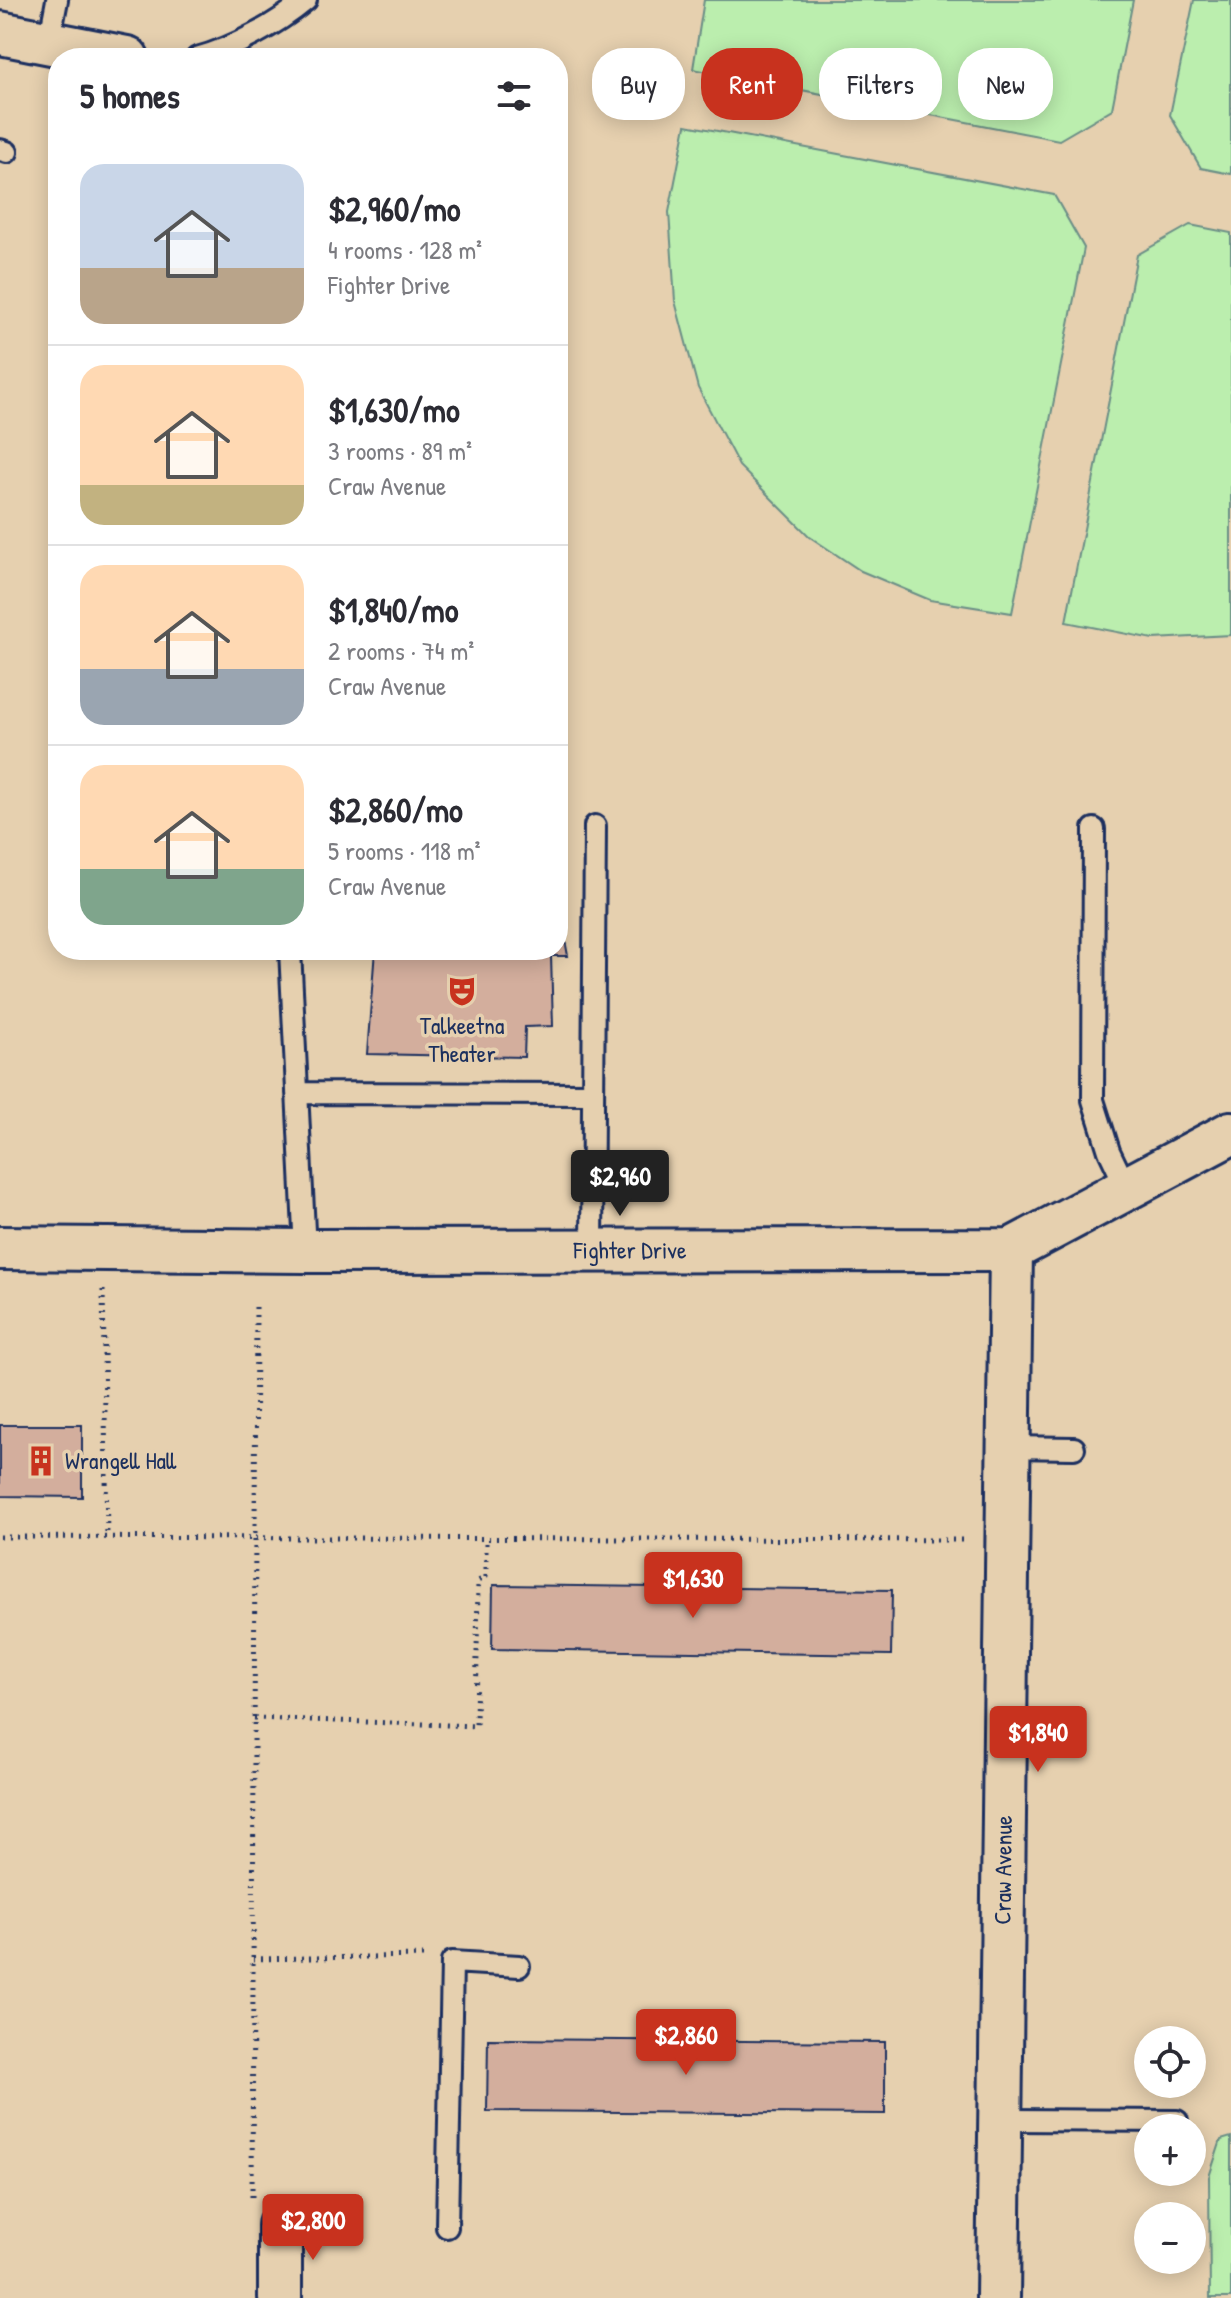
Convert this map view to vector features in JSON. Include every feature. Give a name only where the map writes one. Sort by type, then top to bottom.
[{"type":"street","points":[[0,33],[78,48]]},
{"type":"street","name":"Fighter Drive","points":[[0,1248],[1011,1250],[1231,1133]]},
{"type":"street","name":"Craw Avenue","points":[[998,2298],[1011,1250]]},
{"type":"street","points":[[266,2215],[280,2298]]},
{"type":"lane","points":[[49,42],[57,0]]},
{"type":"lane","points":[[224,48],[286,16],[306,0]]},
{"type":"lane","points":[[592,1251],[595,826]]},
{"type":"lane","points":[[1094,829],[1093,1100],[1109,1151],[1127,1189]]},
{"type":"lane","points":[[290,960],[305,1251]]},
{"type":"lane","points":[[297,1093],[593,1094]]},
{"type":"lane","points":[[1009,1447],[1074,1448]]},
{"type":"lane","points":[[447,2227],[452,1962],[519,1966]]},
{"type":"lane","points":[[1000,2120],[1134,2121]]},
{"type":"path","points":[[103,1285],[107,1537]]},
{"type":"path","points":[[256,1307],[253,1959],[266,2215]]},
{"type":"path","points":[[0,1537],[1008,1540]]},
{"type":"path","points":[[254,1718],[476,1726],[478,1581],[486,1577],[486,1539]]},
{"type":"path","points":[[253,1959],[429,1956],[452,1962]]},
{"type":"green space","points":[[704,0],[1133,0],[1112,109],[1059,140],[942,117],[942,48],[819,48],[819,93],[803,90],[803,48],[701,48],[701,71],[693,69]]},
{"type":"green space","points":[[1194,0],[1231,0],[1231,174],[1201,168],[1170,115]]},
{"type":"green space","points":[[686,125],[1054,195],[1084,248],[1012,613],[930,600],[861,571],[810,537],[739,466],[698,388],[675,301],[669,212]]},
{"type":"green space","points":[[1190,225],[1231,233],[1231,635],[1153,639],[1066,622],[1137,255]]},
{"type":"green space","points":[[1231,2137],[1231,2298],[1210,2298],[1209,2177],[1221,2140]]},
{"type":"building","name":"Talkeetna Theater","points":[[374,960],[551,960],[553,1026],[525,1027],[524,1057],[367,1054]]},
{"type":"building","name":"Wrangell Hall","points":[[0,1425],[82,1425],[82,1497],[0,1496]]},
{"type":"building","points":[[493,1585],[892,1590],[891,1655],[492,1649]]},
{"type":"building","points":[[488,2039],[885,2042],[885,2114],[487,2111]]},
{"type":"place","name":"Talkeetna Theater","points":[[462,991]]},
{"type":"place","name":"Wrangell Hall","points":[[41,1461]]}]
